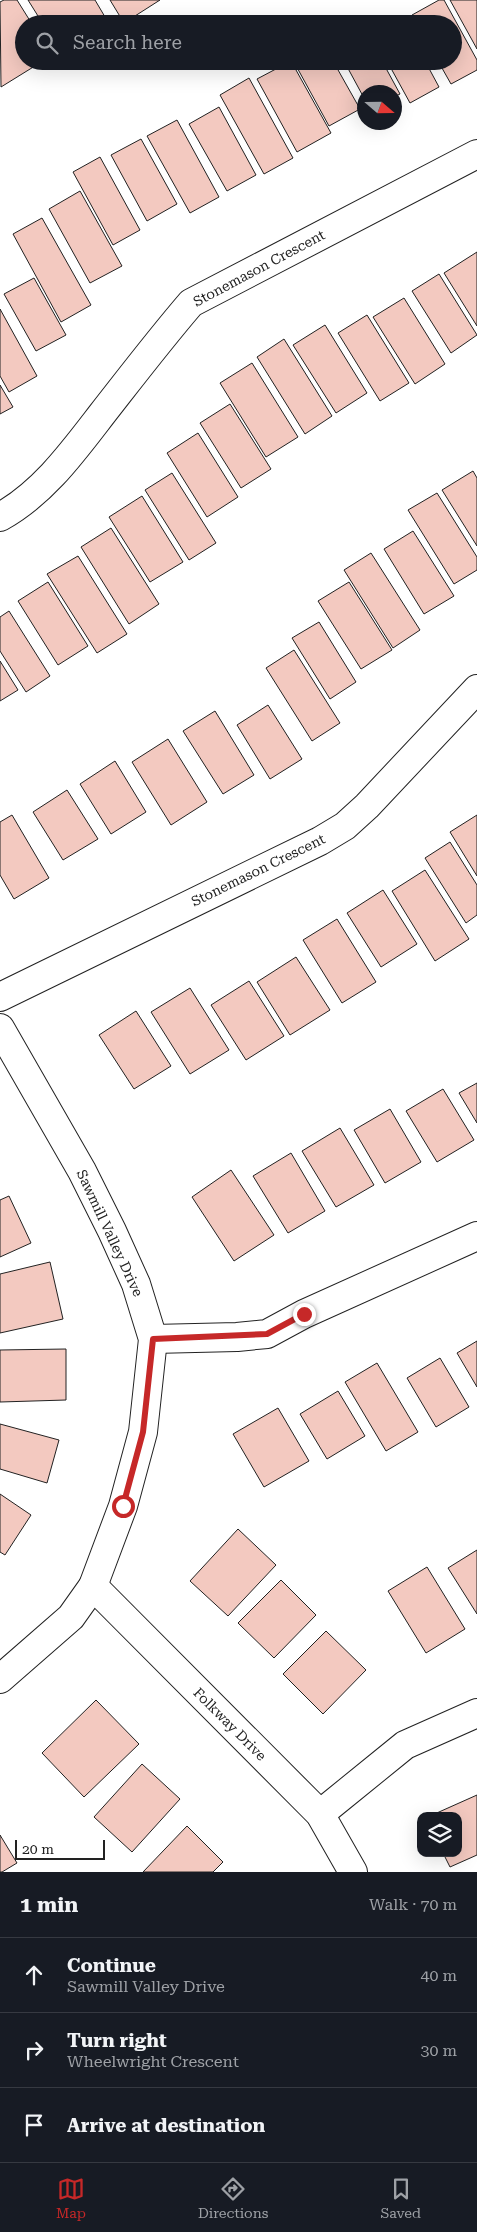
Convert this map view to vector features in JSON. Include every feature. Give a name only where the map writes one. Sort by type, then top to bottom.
[{"type":"street","name":"Stonemason Crescent","points":[[0,518],[22,505],[61,466],[191,303],[477,154]]},
{"type":"street","name":"Stonemason Crescent","points":[[0,997],[320,841],[345,826],[367,806],[477,689]]},
{"type":"street","name":"Sawmill Valley Drive","points":[[0,1028],[82,1171],[112,1231],[136,1284],[153,1339],[143,1432],[123,1506],[93,1586],[71,1617],[0,1679]]},
{"type":"street","points":[[153,1339],[267,1334],[304,1314],[477,1236]]},
{"type":"street","name":"Folkway Drive","points":[[93,1586],[320,1814],[353,1872]]},
{"type":"street","points":[[320,1814],[405,1745],[477,1713]]},
{"type":"building","points":[[4,0],[17,0],[26,15],[15,15],[15,70],[28,70],[1,87],[0,2]]},
{"type":"building","points":[[28,0],[95,0],[104,15],[37,15]]},
{"type":"building","points":[[110,0],[160,0],[137,15],[119,15]]},
{"type":"building","points":[[439,0],[444,0],[452,15],[412,15]]},
{"type":"building","points":[[450,0],[477,0],[477,49],[462,22],[462,15],[458,15]]},
{"type":"building","points":[[462,33],[477,60],[477,70],[451,84],[443,70],[462,70]]},
{"type":"building","points":[[274,70],[296,70],[331,133],[297,152],[257,79]]},
{"type":"building","points":[[298,70],[338,70],[357,104],[357,111],[329,126]]},
{"type":"building","points":[[349,70],[387,70],[395,85],[357,85]]},
{"type":"building","points":[[392,70],[430,70],[439,87],[410,103],[402,85],[400,85]]},
{"type":"building","points":[[249,78],[293,158],[264,174],[220,95]]},
{"type":"building","points":[[219,107],[256,175],[227,191],[189,124]]},
{"type":"building","points":[[177,120],[219,197],[190,213],[147,136]]},
{"type":"building","points":[[141,139],[177,204],[147,221],[111,155]]},
{"type":"building","points":[[100,157],[140,230],[113,245],[73,172]]},
{"type":"building","points":[[80,191],[122,266],[90,283],[49,209]]},
{"type":"building","points":[[42,218],[91,305],[61,322],[13,234]]},
{"type":"building","points":[[477,252],[477,326],[444,273]]},
{"type":"building","points":[[439,274],[477,335],[451,353],[412,291]]},
{"type":"building","points":[[34,278],[66,335],[36,351],[4,294]]},
{"type":"building","points":[[404,298],[445,364],[415,384],[373,317]]},
{"type":"building","points":[[0,309],[37,376],[9,392],[0,376]]},
{"type":"building","points":[[367,315],[409,383],[380,401],[338,333]]},
{"type":"building","points":[[325,325],[367,393],[336,413],[293,345]]},
{"type":"building","points":[[284,339],[332,416],[305,434],[257,357]]},
{"type":"building","points":[[252,363],[298,437],[266,457],[220,383]]},
{"type":"building","points":[[0,385],[13,407],[0,414]]},
{"type":"building","points":[[230,404],[271,469],[241,488],[200,423]]},
{"type":"building","points":[[198,433],[238,497],[207,517],[167,453]]},
{"type":"building","points":[[473,471],[477,478],[477,546],[442,490]]},
{"type":"building","points":[[172,473],[216,543],[189,560],[145,490]]},
{"type":"building","points":[[437,493],[477,557],[477,570],[454,584],[408,510]]},
{"type":"building","points":[[142,496],[183,562],[150,582],[109,517]]},
{"type":"building","points":[[111,528],[159,604],[129,624],[81,547]]},
{"type":"building","points":[[413,531],[454,596],[424,614],[384,549]]},
{"type":"building","points":[[371,553],[420,630],[393,648],[344,570]]},
{"type":"building","points":[[78,556],[127,634],[97,653],[47,574]]},
{"type":"building","points":[[48,582],[88,646],[58,665],[18,601]]},
{"type":"building","points":[[349,582],[392,650],[361,669],[318,601]]},
{"type":"building","points":[[9,611],[50,676],[26,692],[0,651],[0,617]]},
{"type":"building","points":[[319,622],[356,682],[330,699],[292,638]]},
{"type":"building","points":[[294,650],[340,723],[312,741],[266,668]]},
{"type":"building","points":[[0,661],[18,690],[0,701]]},
{"type":"building","points":[[268,705],[302,759],[270,779],[237,725]]},
{"type":"building","points":[[215,711],[254,775],[223,794],[183,731]]},
{"type":"building","points":[[168,739],[207,802],[171,825],[132,762]]},
{"type":"building","points":[[115,761],[146,812],[111,834],[80,784]]},
{"type":"building","points":[[67,790],[98,839],[63,860],[33,812]]},
{"type":"building","points":[[12,815],[49,878],[14,899],[0,875],[0,822]]},
{"type":"building","points":[[477,815],[477,876],[450,832]]},
{"type":"building","points":[[450,842],[477,885],[477,915],[466,923],[425,858]]},
{"type":"building","points":[[425,870],[469,939],[435,961],[392,891]]},
{"type":"building","points":[[383,890],[417,944],[381,967],[347,913]]},
{"type":"building","points":[[337,919],[376,982],[342,1003],[303,940]]},
{"type":"building","points":[[296,957],[330,1010],[290,1035],[257,982]]},
{"type":"building","points":[[249,981],[284,1036],[246,1060],[211,1005]]},
{"type":"building","points":[[190,988],[229,1050],[190,1074],[151,1012]]},
{"type":"building","points":[[136,1011],[171,1066],[134,1089],[99,1035]]},
{"type":"building","points":[[477,1083],[477,1123],[459,1093]]},
{"type":"building","points":[[443,1089],[474,1140],[437,1162],[406,1111]]},
{"type":"building","points":[[390,1109],[421,1162],[385,1183],[354,1130]]},
{"type":"building","points":[[340,1128],[374,1185],[336,1207],[302,1151]]},
{"type":"building","points":[[291,1153],[325,1211],[288,1233],[253,1176]]},
{"type":"building","points":[[231,1170],[274,1235],[234,1261],[192,1197]]},
{"type":"building","points":[[9,1196],[31,1243],[0,1257],[0,1200]]},
{"type":"building","points":[[50,1262],[63,1319],[0,1333],[0,1274]]},
{"type":"building","points":[[477,1341],[477,1387],[457,1353]]},
{"type":"building","points":[[66,1349],[66,1400],[0,1402],[0,1350]]},
{"type":"building","points":[[440,1358],[469,1407],[436,1427],[407,1378]]},
{"type":"building","points":[[377,1363],[418,1432],[386,1451],[345,1382]]},
{"type":"building","points":[[338,1391],[365,1436],[327,1459],[300,1414]]},
{"type":"building","points":[[278,1408],[309,1461],[264,1487],[233,1434]]},
{"type":"building","points":[[0,1424],[59,1440],[47,1483],[0,1469]]},
{"type":"building","points":[[0,1494],[31,1515],[5,1555],[0,1552]]},
{"type":"building","points":[[238,1529],[276,1565],[228,1616],[190,1581]]},
{"type":"building","points":[[477,1550],[477,1614],[448,1568]]},
{"type":"building","points":[[427,1567],[465,1629],[426,1653],[388,1591]]},
{"type":"building","points":[[281,1580],[316,1615],[274,1658],[238,1623]]},
{"type":"building","points":[[326,1631],[366,1670],[323,1714],[283,1674]]},
{"type":"building","points":[[96,1700],[139,1744],[84,1797],[42,1753]]},
{"type":"building","points":[[142,1764],[180,1799],[132,1852],[94,1817]]},
{"type":"building","points":[[477,1795],[477,1855],[450,1867],[445,1857],[462,1857],[462,1812],[439,1812]]},
{"type":"building","points":[[187,1826],[223,1862],[213,1872],[143,1872]]},
{"type":"building","points":[[0,1835],[17,1863],[2,1872],[0,1872]]},
{"type":"route","points":[[123,1506],[143,1432],[153,1339],[237,1337],[267,1334],[304,1314]]}]
